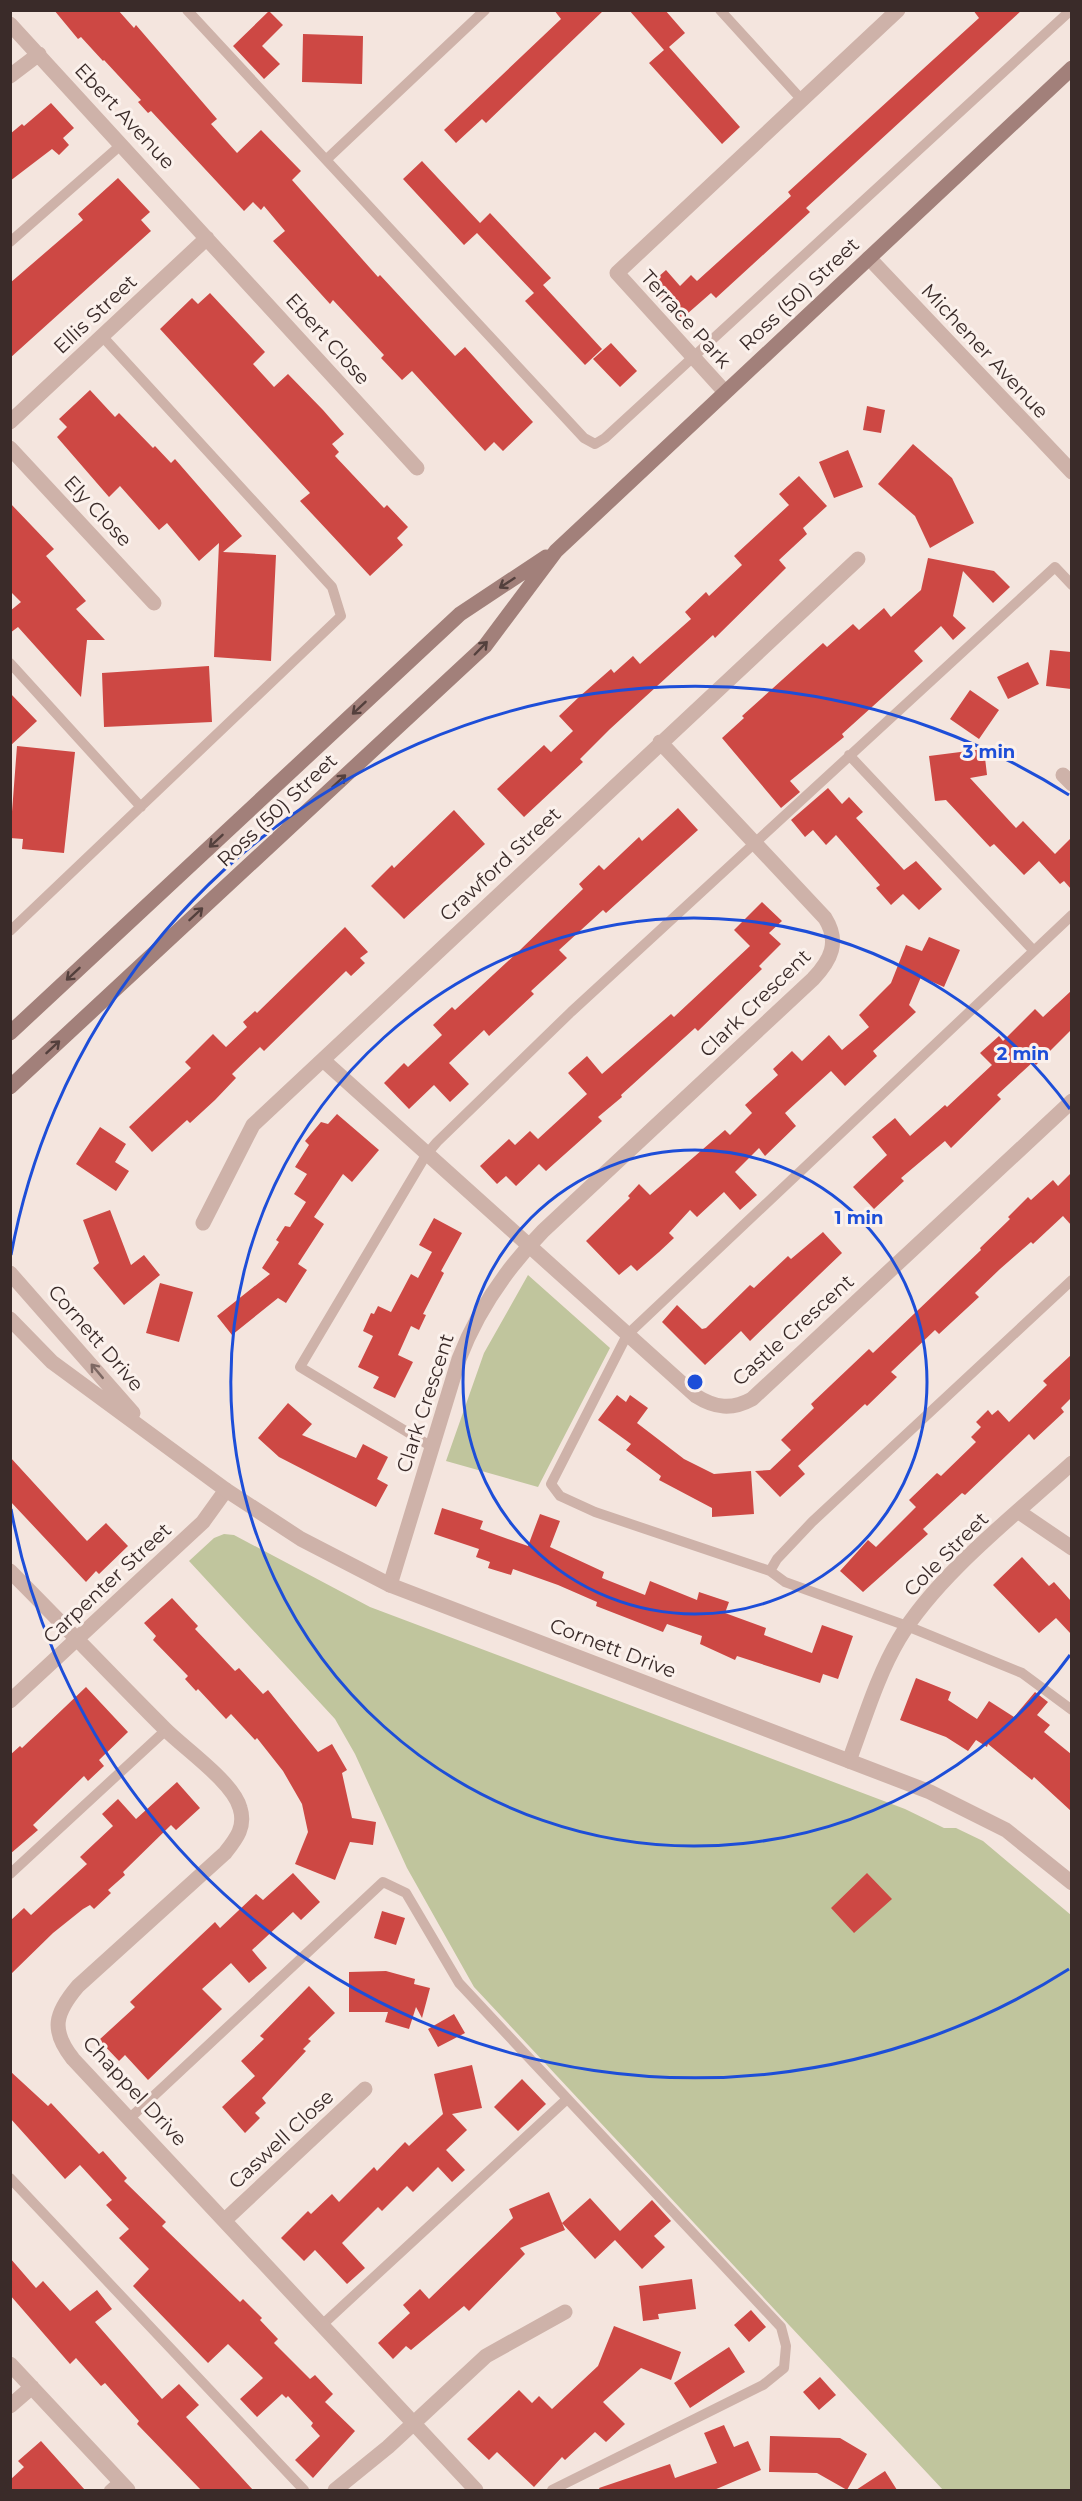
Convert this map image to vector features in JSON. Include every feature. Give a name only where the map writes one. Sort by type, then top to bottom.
[{"type":"main road","name":"Ross (50) Street","points":[[10,1087],[485,646],[556,551],[1071,68]]},
{"type":"main road","name":"Ross (50) Street","points":[[10,1033],[460,614],[556,551]]},
{"type":"street","points":[[802,100],[898,10]]},
{"type":"street","name":"Ebert Avenue","points":[[10,24],[207,238]]},
{"type":"street","points":[[10,76],[39,54]]},
{"type":"street","name":"Terrace Park","points":[[725,392],[617,273],[802,100]]},
{"type":"street","name":"Ellis Street","points":[[10,422],[207,238]]},
{"type":"street","name":"Ebert Close","points":[[207,238],[417,468]]},
{"type":"street","name":"Michener Avenue","points":[[868,258],[1071,472]]},
{"type":"street","name":"Ely Close","points":[[10,448],[154,603]]},
{"type":"street","name":"Crawford Street","points":[[203,1223],[253,1125],[858,559]]},
{"type":"street","name":"Clark Crescent","points":[[390,1585],[459,1359],[474,1323],[503,1275],[528,1247],[813,979],[829,960],[833,940],[832,928],[825,918],[660,742]]},
{"type":"street","points":[[323,1060],[528,1247]]},
{"type":"street","name":"Castle Crescent","points":[[528,1247],[705,1401],[733,1407],[752,1399],[1071,1101]]},
{"type":"street","name":"Cornett Drive","points":[[10,1273],[149,1432]]},
{"type":"street","name":"Cornett Drive","points":[[10,1319],[52,1362],[226,1490],[301,1539],[390,1585],[930,1792],[984,1818],[1027,1845],[1071,1883]]},
{"type":"street","name":"Cole Street","points":[[849,1761],[890,1655],[907,1626],[945,1580],[1071,1463]]},
{"type":"street","name":"Carpenter Street","points":[[10,1701],[202,1522],[226,1490]]},
{"type":"street","points":[[1018,1512],[1071,1548]]},
{"type":"street","name":"Chappel Drive","points":[[10,1571],[166,1730],[228,1788],[237,1799],[242,1822],[240,1833],[225,1853],[78,1986],[59,2014],[58,2028],[66,2049],[476,2490]]},
{"type":"street","name":"Caswell Close","points":[[225,2219],[365,2089]]},
{"type":"street","points":[[334,2490],[368,2465],[486,2356],[565,2312]]},
{"type":"street","points":[[10,2364],[119,2487]]},
{"type":"street","points":[[10,2406],[32,2387]]},
{"type":"lane","points":[[187,10],[589,442],[595,444],[605,438],[1071,10]]},
{"type":"lane","points":[[327,159],[485,10]]},
{"type":"lane","points":[[720,10],[802,100]]},
{"type":"lane","points":[[10,242],[122,144]]},
{"type":"lane","points":[[10,931],[341,616],[332,587],[102,336]]},
{"type":"lane","points":[[432,1447],[300,1368],[426,1155],[571,1012],[1055,567],[1071,585]]},
{"type":"lane","points":[[10,663],[141,807]]},
{"type":"lane","points":[[849,754],[1033,950]]},
{"type":"lane","points":[[1071,915],[627,1335],[551,1484],[560,1496],[595,1512],[770,1571],[785,1582],[907,1626],[1022,1673],[1071,1710]]},
{"type":"lane","points":[[770,1571],[777,1559],[812,1522],[1071,1280]]},
{"type":"lane","points":[[10,1875],[166,1730]]},
{"type":"lane","points":[[130,2118],[383,1881],[406,1893],[459,1983],[781,2327],[786,2346],[784,2368],[762,2385],[552,2490]]},
{"type":"lane","points":[[322,2325],[567,2099]]},
{"type":"lane","points":[[10,2178],[304,2490]]},
{"type":"green space","points":[[528,1275],[610,1348],[538,1487],[446,1461],[484,1353]]},
{"type":"green space","points":[[224,1534],[234,1535],[370,1607],[905,1809],[944,1828],[956,1828],[983,1841],[1071,1915],[1071,2490],[943,2490],[474,1987],[407,1868],[355,1754],[335,1719],[189,1561],[214,1538]]},
{"type":"building","points":[[54,10],[118,10],[134,28],[136,25],[217,119],[211,124],[237,153],[261,130],[301,171],[292,180],[378,277],[380,275],[455,356],[465,347],[533,422],[503,451],[494,442],[485,451],[412,371],[402,380],[381,358],[384,355],[333,300],[330,304],[273,241],[285,231],[264,206],[261,210],[253,202],[244,211],[151,111],[148,113],[138,102],[141,100],[104,60],[81,37],[78,39]]},
{"type":"building","points":[[554,10],[604,10],[486,123],[482,119],[456,143],[444,130],[561,19]]},
{"type":"building","points":[[629,10],[665,10],[685,33],[669,47],[740,127],[722,144],[649,63],[664,50]]},
{"type":"building","points":[[973,10],[1022,10],[806,208],[810,212],[716,298],[711,293],[679,321],[648,286],[666,270],[680,286],[691,275],[697,281],[791,196],[788,192],[979,18]]},
{"type":"building","points":[[269,11],[283,25],[262,46],[280,64],[264,79],[233,46]]},
{"type":"building","points":[[303,34],[363,36],[362,84],[302,82]]},
{"type":"building","points":[[51,103],[74,128],[63,138],[69,145],[59,155],[52,149],[10,181],[10,134],[22,124],[24,126]]},
{"type":"building","points":[[422,161],[480,223],[490,213],[551,278],[543,285],[602,349],[585,365],[525,301],[534,293],[477,233],[464,245],[403,179]]},
{"type":"building","points":[[118,178],[150,212],[141,220],[151,231],[10,358],[10,283],[83,220],[78,214]]},
{"type":"building","points":[[210,293],[265,352],[253,364],[274,387],[288,374],[323,410],[344,434],[332,444],[339,452],[335,456],[384,508],[387,505],[408,527],[397,538],[403,545],[370,576],[300,501],[310,493],[160,329],[192,298],[198,304]]},
{"type":"building","points":[[611,343],[637,371],[620,387],[593,359]]},
{"type":"building","points":[[90,390],[115,417],[119,413],[171,463],[175,459],[242,536],[223,552],[276,555],[271,661],[214,657],[219,543],[199,561],[167,523],[159,530],[120,486],[109,497],[57,437],[67,427],[59,419]]},
{"type":"building","points":[[867,406],[885,410],[881,433],[863,430]]},
{"type":"building","points":[[913,444],[952,478],[974,523],[930,548],[915,516],[878,484]]},
{"type":"building","points":[[848,450],[863,487],[834,498],[819,462]]},
{"type":"building","points":[[799,476],[827,506],[803,528],[807,534],[779,560],[786,568],[715,638],[713,635],[610,729],[580,759],[583,762],[524,817],[497,789],[544,745],[551,752],[573,731],[559,716],[579,697],[611,669],[614,673],[633,656],[640,664],[691,619],[685,612],[706,592],[709,596],[742,565],[734,556],[789,505],[779,494]]},
{"type":"building","points":[[10,503],[54,549],[46,556],[86,601],[76,609],[105,640],[87,640],[81,697],[18,627],[10,633],[10,611],[21,602],[10,591]]},
{"type":"building","points":[[928,558],[994,571],[1010,587],[993,603],[963,571],[953,616],[966,628],[953,640],[941,626],[914,651],[923,661],[842,734],[844,737],[790,781],[800,792],[781,808],[722,738],[744,718],[742,716],[823,643],[827,647],[853,624],[859,630],[884,608],[891,617],[921,590]]},
{"type":"building","points":[[1050,650],[1071,652],[1071,689],[1046,686]]},
{"type":"building","points":[[1028,662],[1039,684],[1008,699],[997,677]]},
{"type":"building","points":[[209,666],[212,722],[104,727],[102,673]]},
{"type":"building","points":[[970,690],[999,710],[979,739],[950,719]]},
{"type":"building","points":[[10,693],[37,721],[10,746]]},
{"type":"building","points":[[17,746],[75,752],[64,853],[22,849],[23,839],[10,838]]},
{"type":"building","points":[[984,749],[987,775],[970,778],[1016,828],[1023,821],[1055,854],[1071,838],[1071,889],[1064,881],[1060,884],[1039,861],[1024,875],[994,844],[990,847],[946,800],[935,801],[929,756]]},
{"type":"building","points":[[828,788],[842,804],[849,797],[863,812],[856,818],[904,870],[916,861],[942,889],[919,910],[903,894],[891,905],[876,888],[880,885],[836,835],[826,845],[813,830],[805,837],[791,820]]},
{"type":"building","points":[[678,808],[698,830],[606,913],[603,910],[559,950],[567,958],[531,991],[534,994],[489,1036],[484,1030],[449,1063],[469,1084],[450,1102],[434,1085],[409,1109],[384,1083],[404,1063],[408,1067],[442,1035],[433,1025],[452,1007],[455,1010],[519,951],[583,889],[579,884],[599,865],[604,870],[639,837],[642,841]]},
{"type":"building","points":[[454,810],[485,844],[404,919],[371,886],[392,865],[394,868]]},
{"type":"building","points":[[762,902],[782,921],[769,933],[781,944],[759,966],[762,969],[698,1031],[695,1028],[621,1095],[622,1097],[598,1117],[602,1121],[546,1171],[539,1164],[516,1186],[506,1176],[497,1184],[480,1166],[509,1139],[515,1145],[530,1131],[538,1139],[587,1094],[568,1073],[587,1056],[602,1074],[671,1014],[674,1017],[750,946],[734,930]]},
{"type":"building","points":[[345,927],[368,952],[360,958],[365,963],[351,976],[346,971],[264,1051],[260,1047],[232,1074],[236,1078],[215,1100],[190,1123],[187,1120],[152,1152],[129,1127],[191,1068],[185,1062],[213,1034],[226,1047],[247,1027],[243,1022],[255,1011],[257,1013]]},
{"type":"building","points":[[929,937],[960,950],[944,987],[921,977],[909,1005],[916,1012],[873,1051],[877,1056],[845,1086],[831,1071],[785,1113],[796,1126],[765,1156],[759,1148],[735,1172],[757,1195],[740,1210],[724,1192],[697,1217],[690,1210],[669,1233],[674,1238],[659,1252],[637,1271],[631,1265],[619,1275],[586,1241],[630,1198],[628,1196],[639,1184],[650,1195],[725,1130],[730,1135],[752,1113],[745,1105],[778,1075],[773,1069],[792,1051],[802,1061],[829,1035],[842,1050],[869,1027],[859,1015],[891,983],[906,945],[922,951]]},
{"type":"building","points":[[1071,991],[1071,1030],[1036,1065],[1033,1062],[997,1095],[1001,1099],[951,1148],[945,1141],[901,1178],[904,1181],[874,1209],[853,1187],[887,1155],[872,1137],[895,1118],[910,1136],[945,1105],[947,1107],[992,1065],[980,1053],[999,1036],[1003,1041],[1035,1009],[1043,1017]]},
{"type":"building","points":[[337,1114],[379,1150],[352,1182],[343,1174],[314,1217],[324,1224],[298,1264],[307,1270],[286,1303],[278,1298],[232,1335],[217,1316],[270,1274],[262,1268],[279,1242],[276,1240],[285,1226],[290,1227],[306,1202],[294,1194],[307,1174],[295,1167],[309,1145],[305,1141],[321,1122],[328,1124]]},
{"type":"building","points":[[100,1127],[126,1144],[115,1162],[129,1171],[116,1191],[76,1164]]},
{"type":"building","points":[[1071,1173],[1071,1225],[1063,1216],[1033,1244],[1031,1242],[1000,1269],[975,1293],[979,1297],[939,1334],[935,1330],[891,1372],[897,1377],[798,1466],[805,1474],[780,1497],[755,1471],[770,1470],[791,1450],[781,1440],[814,1408],[811,1404],[869,1349],[873,1353],[981,1250],[980,1248],[1010,1219],[1008,1217],[1028,1197],[1031,1200],[1053,1180],[1058,1186]]},
{"type":"building","points":[[110,1210],[131,1265],[144,1255],[160,1275],[124,1305],[93,1268],[99,1263],[83,1220]]},
{"type":"building","points":[[434,1218],[462,1233],[441,1271],[444,1273],[423,1314],[426,1315],[419,1330],[411,1326],[398,1355],[413,1362],[395,1398],[373,1388],[379,1377],[358,1367],[373,1336],[363,1331],[371,1313],[374,1314],[378,1306],[391,1312],[411,1274],[418,1278],[432,1252],[419,1245]]},
{"type":"building","points":[[823,1232],[842,1253],[750,1341],[741,1331],[705,1365],[662,1322],[677,1305],[702,1329],[706,1328],[750,1285],[754,1288],[788,1256],[791,1259]]},
{"type":"building","points":[[160,1283],[193,1292],[179,1342],[146,1333]]},
{"type":"building","points":[[1071,1355],[1071,1398],[1061,1408],[1064,1412],[1034,1440],[1029,1434],[965,1495],[962,1493],[923,1529],[928,1534],[863,1592],[840,1571],[868,1540],[876,1547],[916,1507],[909,1500],[937,1473],[941,1476],[976,1442],[971,1437],[981,1427],[976,1422],[988,1410],[992,1415],[998,1410],[1009,1422],[1047,1385],[1043,1381]]},
{"type":"building","points":[[617,1395],[626,1402],[630,1395],[648,1408],[637,1423],[684,1459],[714,1474],[751,1471],[754,1514],[712,1517],[712,1508],[659,1480],[661,1476],[626,1450],[631,1444],[598,1420]]},
{"type":"building","points":[[288,1403],[312,1424],[302,1435],[356,1458],[363,1444],[388,1457],[377,1479],[388,1485],[376,1507],[279,1457],[258,1438]]},
{"type":"building","points":[[10,1457],[87,1541],[106,1523],[128,1546],[99,1574],[96,1571],[86,1582],[10,1501]]},
{"type":"building","points":[[442,1508],[483,1521],[480,1529],[528,1546],[540,1514],[560,1521],[550,1547],[604,1572],[602,1578],[645,1595],[650,1581],[697,1600],[699,1592],[729,1602],[725,1613],[766,1628],[764,1635],[812,1653],[822,1625],[853,1636],[838,1679],[823,1674],[820,1683],[737,1656],[735,1660],[700,1644],[702,1636],[667,1624],[663,1632],[596,1606],[597,1602],[558,1585],[513,1569],[511,1575],[488,1568],[490,1562],[476,1557],[479,1549],[434,1534]]},
{"type":"building","points":[[1022,1557],[1049,1586],[1054,1582],[1071,1601],[1071,1634],[1056,1618],[1039,1633],[993,1585]]},
{"type":"building","points":[[172,1598],[198,1626],[195,1629],[235,1671],[239,1668],[263,1694],[268,1690],[318,1752],[332,1744],[347,1770],[342,1773],[352,1818],[376,1822],[373,1845],[350,1842],[335,1880],[295,1864],[308,1832],[302,1804],[283,1771],[257,1738],[255,1740],[231,1714],[226,1719],[198,1689],[196,1691],[185,1679],[188,1676],[153,1640],[156,1636],[144,1623]]},
{"type":"building","points":[[916,1678],[951,1692],[948,1700],[977,1719],[989,1701],[1014,1717],[1035,1692],[1048,1702],[1037,1715],[1050,1725],[1044,1732],[1071,1754],[1071,1811],[1034,1777],[1032,1780],[988,1744],[987,1747],[976,1740],[968,1751],[946,1737],[900,1720]]},
{"type":"building","points":[[86,1687],[128,1732],[99,1760],[104,1766],[88,1781],[84,1776],[33,1825],[38,1830],[10,1854],[10,1755],[20,1746],[22,1748]]},
{"type":"building","points":[[177,1782],[200,1808],[176,1830],[171,1825],[123,1872],[125,1875],[108,1890],[111,1893],[94,1909],[90,1905],[83,1909],[53,1933],[10,1975],[10,1921],[24,1908],[31,1915],[87,1864],[80,1857],[113,1826],[102,1814],[118,1799],[136,1819]]},
{"type":"building","points":[[293,1873],[320,1902],[301,1920],[293,1912],[252,1950],[267,1968],[249,1983],[231,1963],[202,1989],[222,2009],[148,2080],[125,2055],[119,2061],[99,2040],[135,2007],[130,2002],[215,1922],[220,1928],[256,1894],[263,1900]]},
{"type":"building","points":[[867,1873],[892,1899],[854,1933],[831,1908]]},
{"type":"building","points":[[382,1911],[405,1918],[396,1945],[374,1938]]},
{"type":"building","points":[[386,1971],[415,1979],[414,1984],[430,1988],[422,2018],[416,2007],[409,2029],[385,2022],[388,2012],[349,2012],[349,1972]]},
{"type":"building","points":[[309,1986],[335,2013],[308,2039],[311,2041],[303,2049],[306,2051],[262,2098],[266,2103],[255,2113],[260,2118],[245,2133],[222,2107],[255,2076],[241,2061],[264,2039],[260,2036]]},
{"type":"building","points":[[454,2014],[465,2033],[438,2047],[428,2029]]},
{"type":"building","points":[[472,2065],[482,2108],[452,2114],[467,2130],[446,2150],[465,2170],[452,2182],[438,2167],[413,2192],[407,2186],[382,2211],[378,2207],[342,2243],[365,2268],[347,2284],[315,2250],[304,2261],[281,2238],[308,2211],[311,2214],[332,2194],[339,2202],[374,2167],[377,2171],[405,2142],[409,2146],[443,2114],[434,2074]]},
{"type":"building","points":[[10,2071],[48,2106],[51,2103],[99,2154],[103,2151],[127,2178],[124,2181],[166,2222],[162,2226],[240,2302],[243,2299],[262,2318],[260,2320],[278,2339],[274,2343],[310,2379],[315,2375],[333,2394],[325,2402],[355,2431],[313,2478],[295,2460],[320,2436],[311,2426],[313,2423],[288,2396],[286,2398],[282,2394],[257,2417],[240,2399],[263,2378],[228,2344],[208,2363],[133,2286],[149,2269],[119,2238],[129,2229],[106,2205],[112,2200],[80,2165],[65,2179],[10,2118]]},
{"type":"building","points":[[522,2079],[546,2104],[518,2131],[494,2107]]},
{"type":"building","points":[[549,2192],[565,2230],[520,2248],[525,2254],[469,2311],[464,2306],[411,2350],[406,2346],[393,2359],[378,2343],[410,2313],[403,2305],[420,2289],[429,2299],[513,2218],[509,2209]]},
{"type":"building","points":[[590,2198],[620,2231],[652,2200],[671,2221],[654,2236],[665,2247],[642,2269],[615,2240],[595,2259],[562,2223]]},
{"type":"building","points":[[10,2258],[36,2288],[43,2281],[70,2311],[97,2290],[112,2309],[95,2322],[162,2399],[179,2384],[199,2405],[186,2417],[253,2490],[201,2490],[137,2424],[139,2421],[105,2383],[101,2386],[76,2358],[70,2364],[10,2295]]},
{"type":"building","points":[[692,2279],[696,2309],[658,2314],[659,2319],[643,2321],[639,2286]]},
{"type":"building","points":[[751,2310],[766,2327],[749,2342],[734,2325]]},
{"type":"building","points":[[614,2326],[681,2352],[671,2380],[641,2368],[603,2402],[625,2424],[606,2442],[595,2432],[565,2460],[562,2457],[534,2487],[497,2452],[489,2460],[467,2439],[519,2390],[532,2403],[539,2396],[552,2409],[598,2366]]},
{"type":"building","points":[[729,2347],[745,2372],[690,2408],[674,2383]]},
{"type":"building","points":[[820,2377],[836,2395],[819,2410],[803,2392]]},
{"type":"building","points":[[724,2425],[734,2447],[748,2441],[761,2470],[714,2490],[600,2490],[599,2488],[670,2464],[675,2478],[717,2463],[704,2433]]},
{"type":"building","points":[[770,2436],[840,2438],[867,2454],[847,2490],[817,2473],[769,2472]]},
{"type":"building","points":[[41,2441],[85,2490],[10,2490],[10,2480],[24,2467],[18,2461]]},
{"type":"building","points":[[885,2471],[897,2490],[856,2490]]}]
